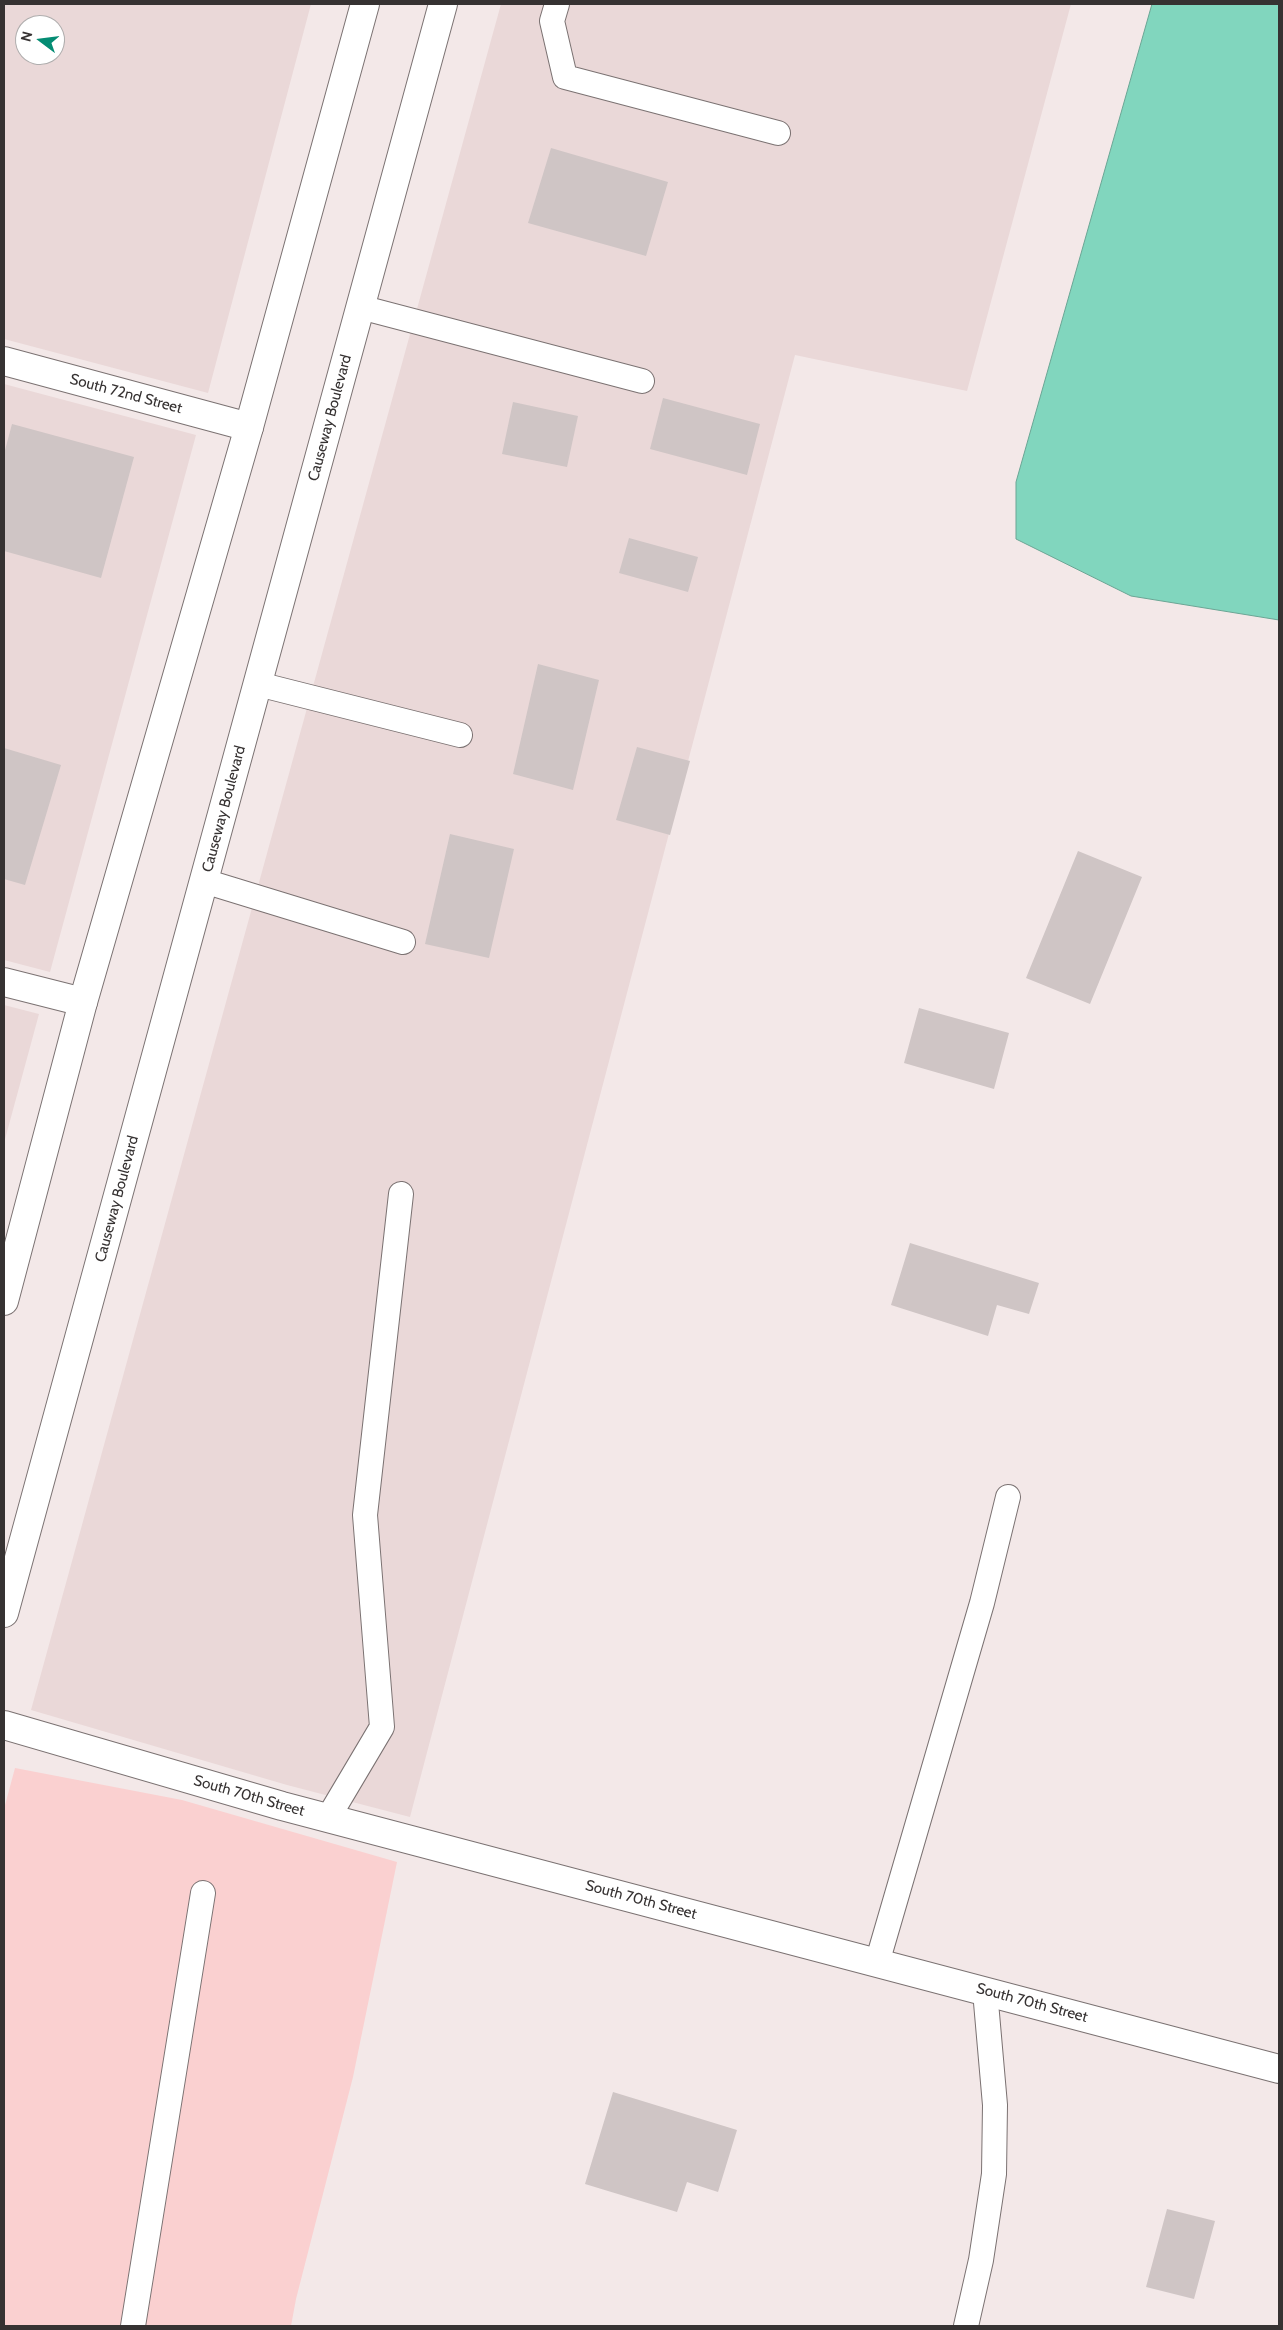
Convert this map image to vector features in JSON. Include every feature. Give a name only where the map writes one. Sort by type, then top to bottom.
[{"type":"main road","points":[[4,1301],[83,1002],[249,427],[365,4]]},
{"type":"main road","name":"Causeway Boulevard","points":[[4,1613],[443,4]]},
{"type":"main road","name":"South 72nd Street","points":[[4,361],[249,427]]},
{"type":"main road","points":[[4,982],[83,1002]]},
{"type":"main road","name":"South 70th Street","points":[[4,1725],[328,1818],[1279,2069]]},
{"type":"lane","points":[[557,4],[552,22],[565,77],[778,133]]},
{"type":"lane","points":[[360,307],[642,381]]},
{"type":"lane","points":[[258,684],[460,735]]},
{"type":"lane","points":[[204,881],[403,942]]},
{"type":"lane","points":[[328,1818],[382,1727],[365,1515],[401,1194]]},
{"type":"lane","points":[[877,1963],[982,1603],[1008,1497]]},
{"type":"lane","points":[[133,2326],[204,1893]]},
{"type":"lane","points":[[966,2326],[981,2260],[994,2174],[995,2106],[985,1991]]},
{"type":"shaded area","points":[[4,4],[311,4],[208,393],[4,339]]},
{"type":"shaded area","points":[[501,4],[1071,4],[967,391],[795,355],[410,1817],[287,1785],[31,1710]]},
{"type":"shaded area","points":[[1152,4],[1279,4],[1279,620],[1131,596],[1016,539],[1016,482]]},
{"type":"shaded area","points":[[4,384],[196,435],[50,972],[4,960]]},
{"type":"shaded area","points":[[4,1005],[39,1014],[4,1143]]},
{"type":"shaded area","points":[[15,1768],[182,1800],[397,1862],[353,2077],[296,2299],[291,2326],[4,2326],[4,1809]]},
{"type":"building","points":[[551,148],[668,182],[646,256],[528,223]]},
{"type":"building","points":[[663,398],[760,424],[747,475],[650,449]]},
{"type":"building","points":[[513,402],[578,416],[567,467],[502,454]]},
{"type":"building","points":[[12,424],[134,457],[101,578],[4,551],[4,454]]},
{"type":"building","points":[[629,538],[698,557],[688,592],[619,573]]},
{"type":"building","points":[[538,664],[599,680],[573,790],[513,774]]},
{"type":"building","points":[[637,747],[690,761],[670,835],[616,820]]},
{"type":"building","points":[[4,748],[61,765],[25,885],[4,879]]},
{"type":"building","points":[[450,834],[514,849],[489,958],[425,944]]},
{"type":"building","points":[[1078,851],[1142,877],[1090,1004],[1026,978]]},
{"type":"building","points":[[919,1008],[1009,1033],[994,1089],[904,1063]]},
{"type":"building","points":[[910,1243],[1039,1283],[1029,1314],[997,1305],[988,1336],[891,1305]]},
{"type":"building","points":[[613,2092],[737,2130],[718,2192],[687,2182],[677,2212],[585,2184]]},
{"type":"building","points":[[1167,2209],[1215,2221],[1194,2299],[1146,2287]]}]
